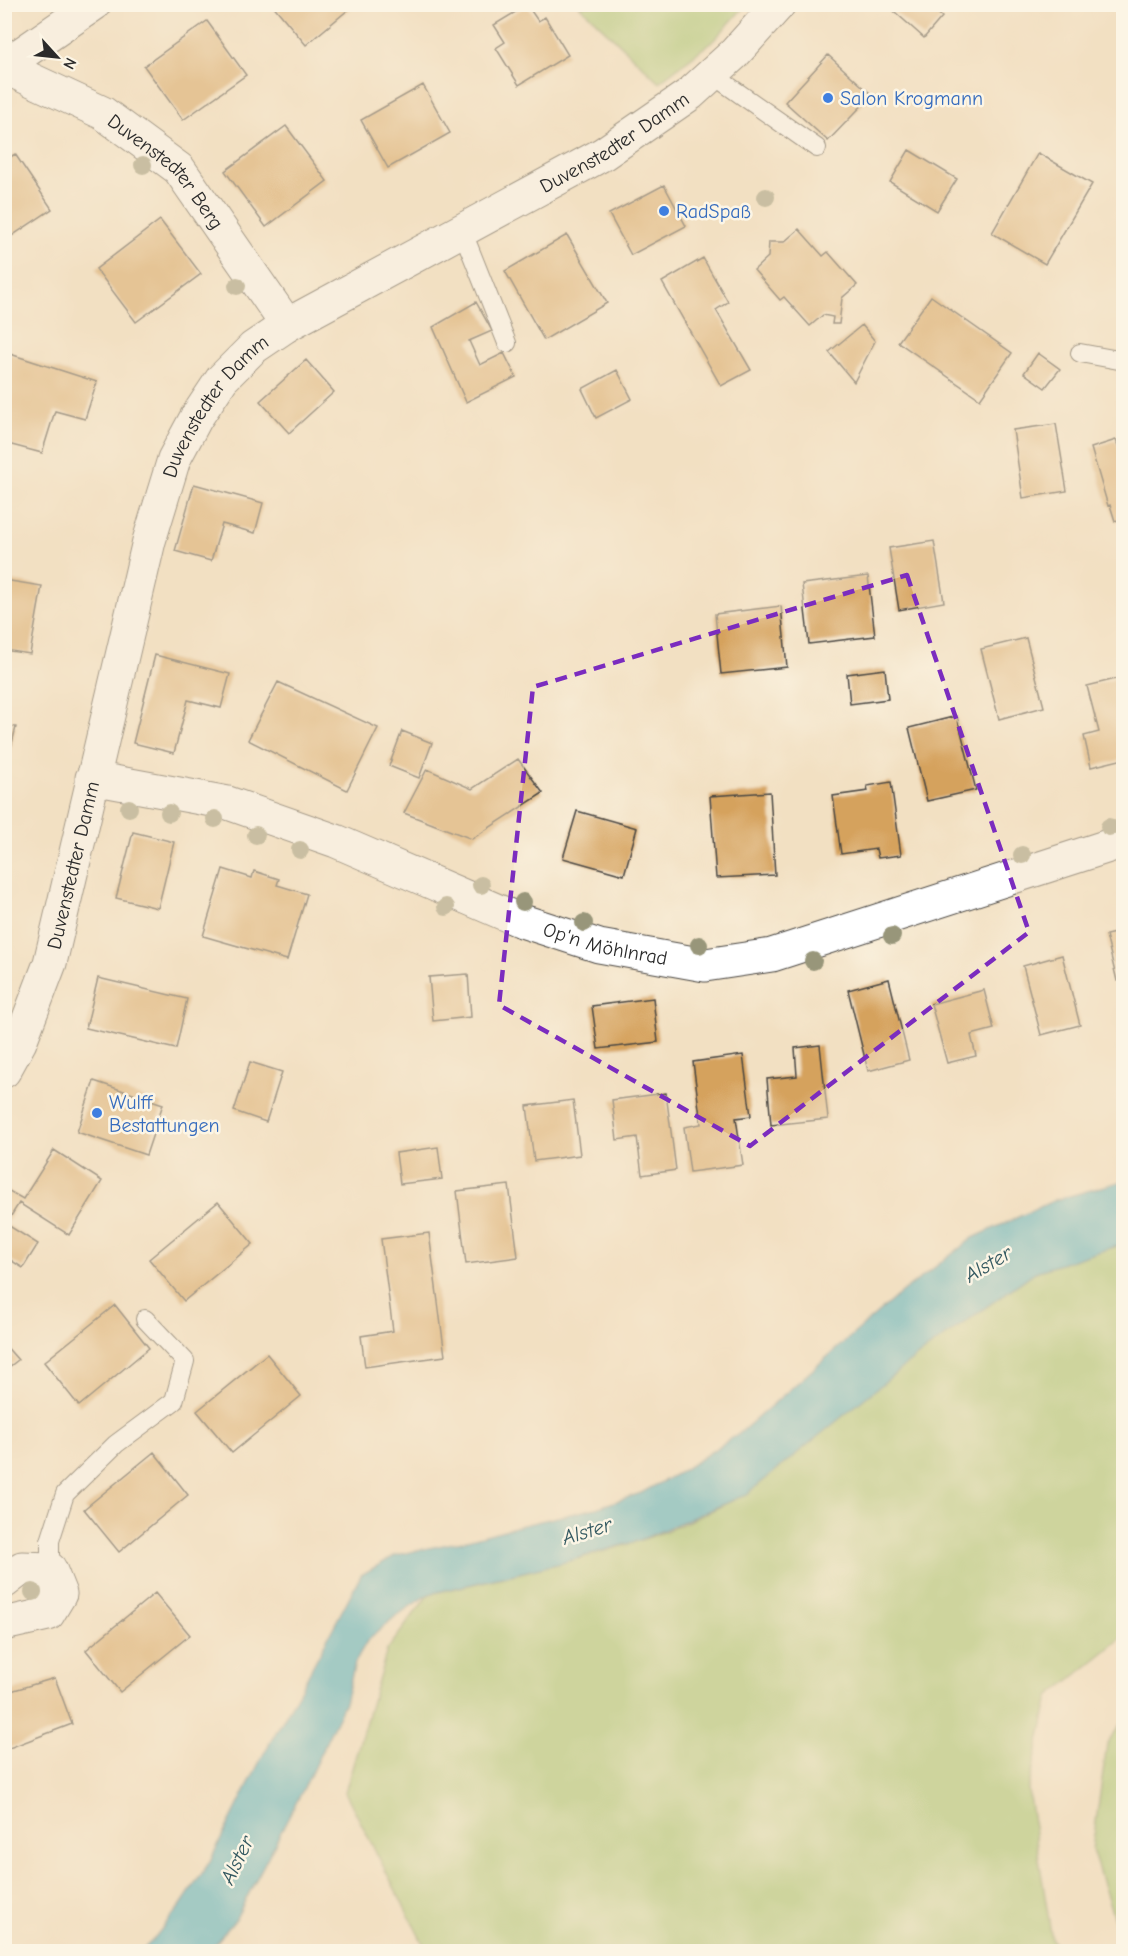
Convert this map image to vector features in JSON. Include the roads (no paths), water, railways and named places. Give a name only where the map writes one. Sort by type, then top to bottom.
[{"type":"street","name":"Duvenstedter Berg","points":[[93,4],[4,66],[103,113],[179,169],[287,325]]},
{"type":"street","name":"Duvenstedter Damm","points":[[4,1071],[20,1042],[50,963],[148,541],[174,459],[196,418],[222,379],[253,348],[287,325],[603,154],[690,94],[713,75],[779,4]]},
{"type":"street","name":"Op'n Möhlnrad","points":[[93,778],[228,803],[336,842],[519,920],[598,946],[705,965],[772,955],[1124,841]]},
{"type":"street","points":[[4,1582],[22,1568],[50,1569],[60,1594],[48,1614],[8,1619]]},
{"type":"lane","points":[[713,75],[817,148]]},
{"type":"lane","points":[[462,230],[507,343]]},
{"type":"lane","points":[[1080,353],[1124,361]]},
{"type":"lane","points":[[50,1569],[50,1541],[65,1494],[116,1444],[174,1401],[185,1361],[145,1319]]},
{"type":"water","name":"Alster","points":[[1123,1181],[1123,1244],[1035,1272],[908,1363],[747,1494],[640,1540],[565,1562],[429,1594],[396,1616],[367,1641],[360,1653],[355,1663],[345,1702],[306,1784],[235,1920],[209,1951],[141,1951],[181,1905],[209,1863],[263,1755],[361,1575],[396,1555],[596,1508],[641,1493],[682,1471],[741,1432],[896,1297],[973,1238],[1055,1200]]},
{"type":"place","name":"Salon Krogmann","points":[[828,98]]},
{"type":"place","name":"RadSpaß","points":[[664,211]]},
{"type":"place","name":"Wulff Bestattungen","points":[[97,1113]]}]
